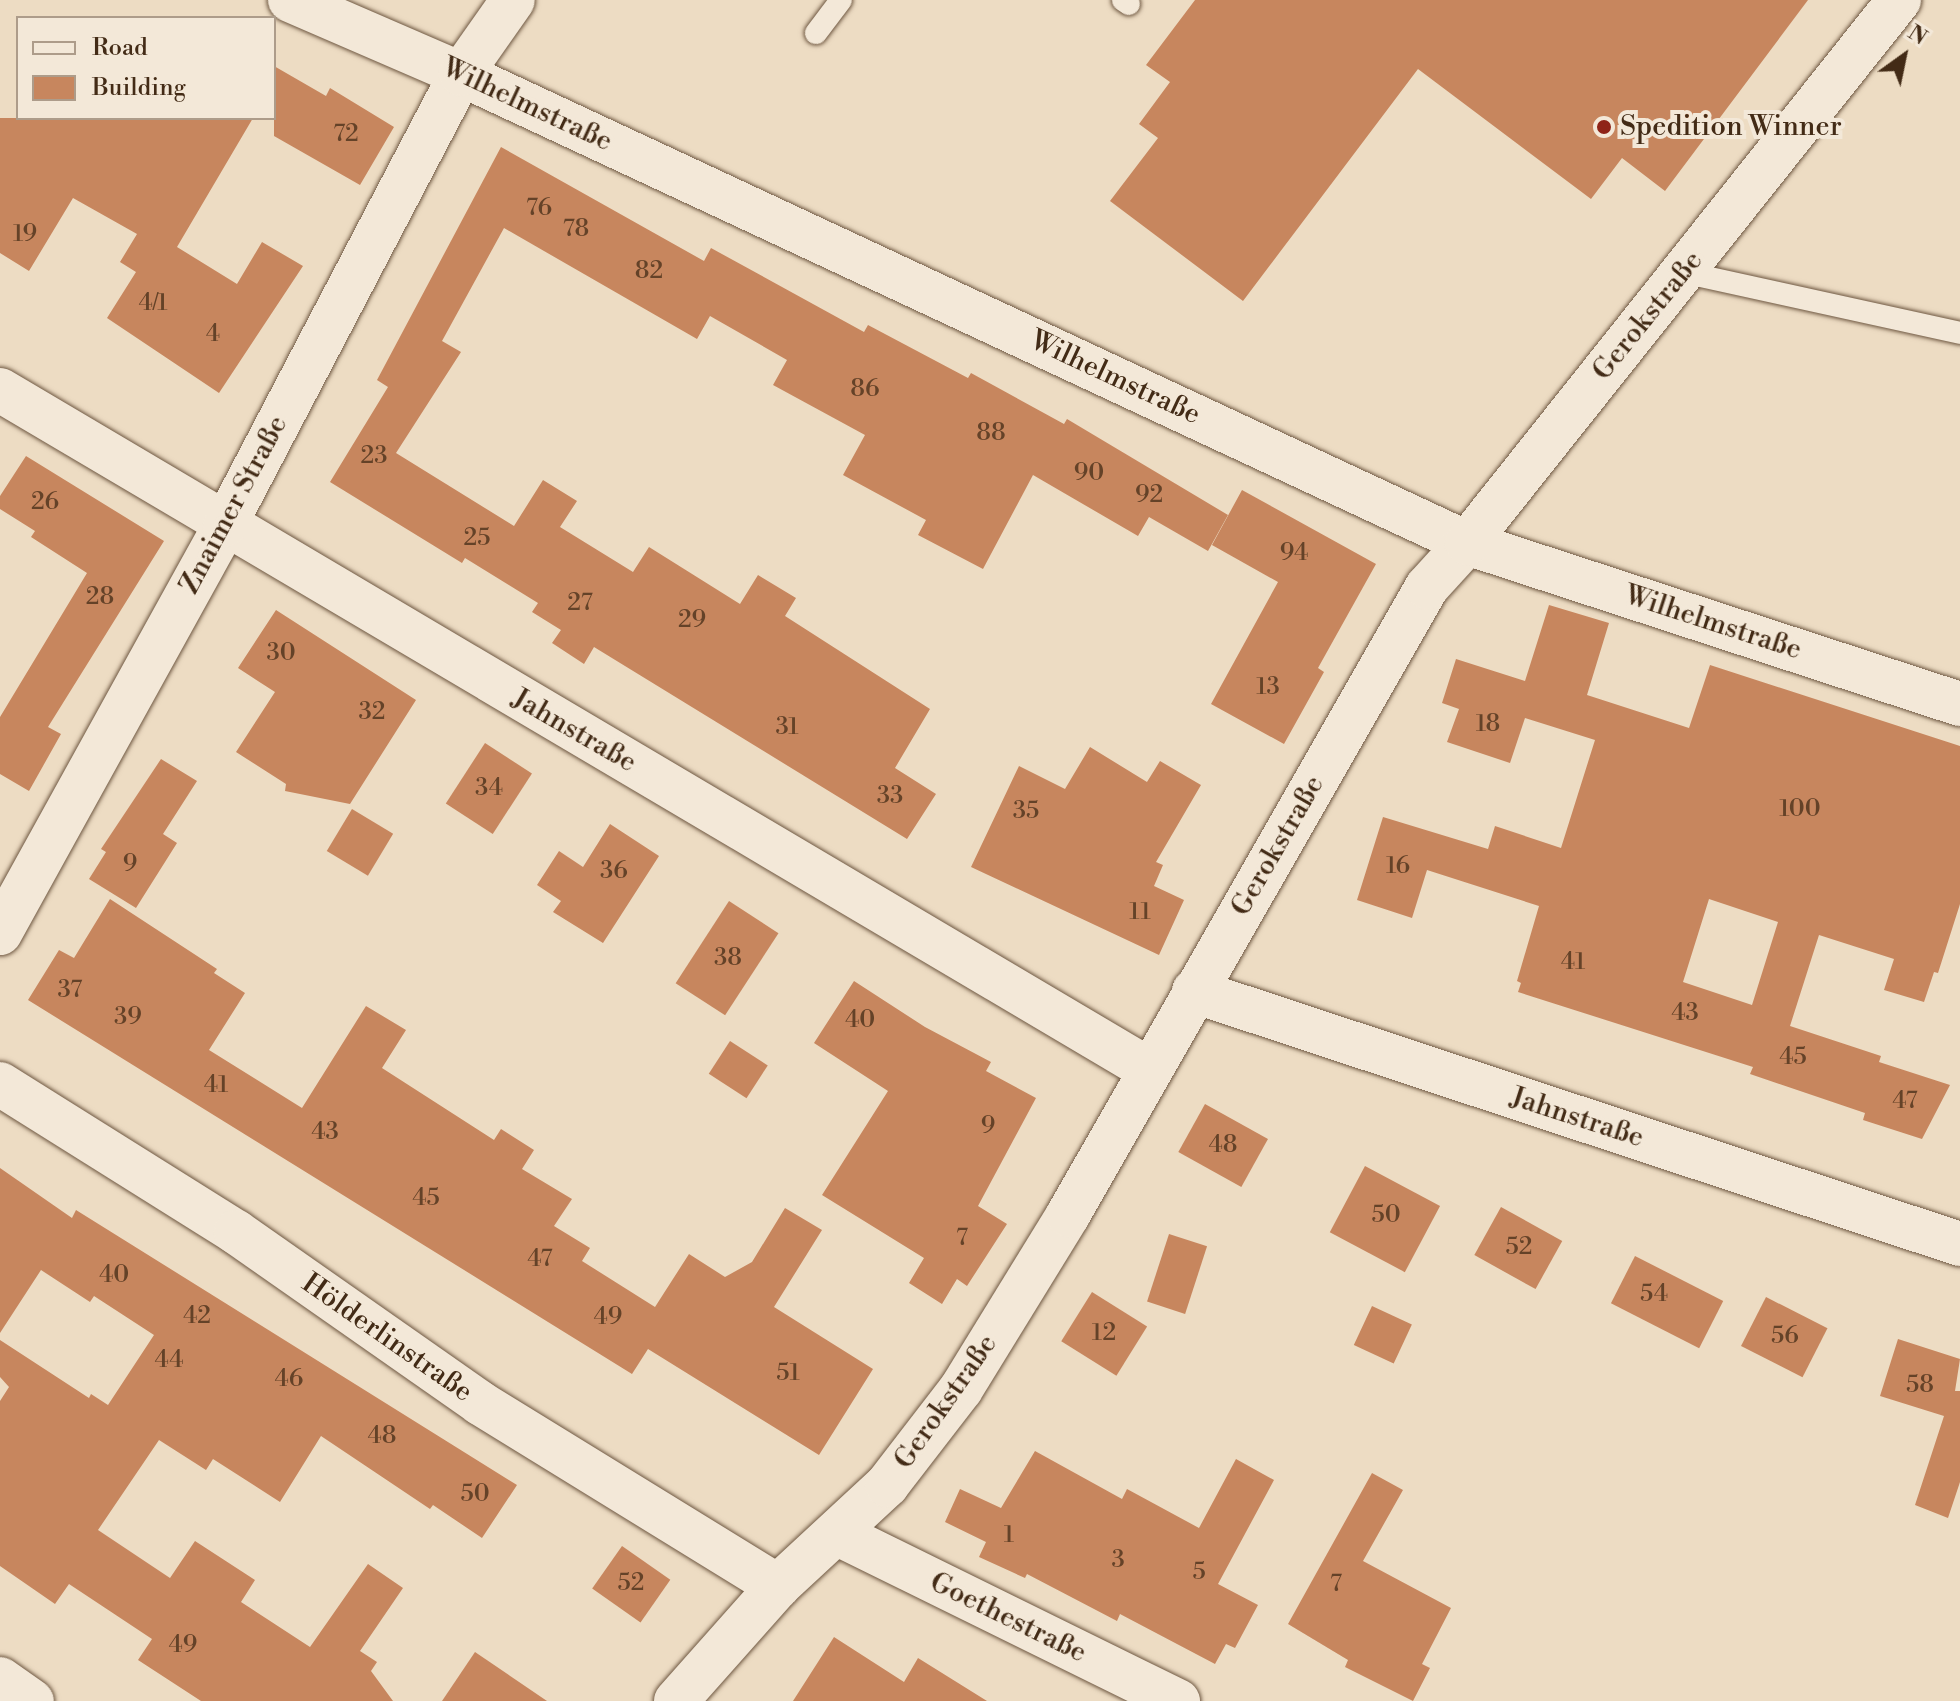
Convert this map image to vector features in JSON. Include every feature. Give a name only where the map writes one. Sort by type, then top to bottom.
[{"type":"street","name":"Wilhelmstraße","points":[[290,0],[461,74],[1467,543],[1960,704]]},
{"type":"street","name":"Znaimer Straße","points":[[0,933],[225,525],[461,74],[513,0]]},
{"type":"street","name":"Gerokstraße","points":[[676,1701],[778,1586],[838,1534],[887,1485],[961,1389],[1068,1215],[1427,587],[1467,543],[1899,0]]},
{"type":"street","name":"Jahnstraße","points":[[0,390],[1150,1070]]},
{"type":"street","name":"Jahnstraße","points":[[1194,991],[1960,1244]]},
{"type":"street","name":"Hölderlinstraße","points":[[0,1084],[236,1232],[480,1403],[778,1586]]},
{"type":"street","name":"Goethestraße","points":[[838,1534],[1178,1701]]},
{"type":"street","points":[[0,1679],[32,1701]]},
{"type":"lane","points":[[816,33],[841,0]]},
{"type":"lane","points":[[1683,272],[1960,333]]},
{"type":"building","name":"Spedition Winner","points":[[1195,0],[1808,0],[1665,191],[1622,158],[1591,199],[1418,69],[1243,301],[1110,201],[1158,138],[1139,124],[1170,82],[1146,65]]},
{"type":"building","points":[[276,67],[326,96],[330,88],[394,127],[360,185],[274,136]]},
{"type":"building","points":[[0,118],[252,120],[177,247],[237,284],[262,242],[303,266],[219,393],[107,318],[136,272],[120,262],[137,234],[73,198],[29,271],[0,253]]},
{"type":"building","points":[[501,147],[704,261],[711,248],[864,332],[868,325],[968,378],[971,373],[1064,424],[1067,419],[1228,515],[1208,551],[1149,517],[1138,536],[1033,475],[983,569],[918,535],[926,520],[843,475],[865,435],[773,385],[787,360],[710,316],[697,339],[504,228],[442,341],[461,352],[396,453],[514,526],[543,480],[577,501],[560,527],[633,572],[649,547],[740,604],[758,575],[796,598],[785,616],[930,709],[895,768],[936,794],[907,839],[594,647],[584,664],[552,643],[561,630],[532,612],[538,603],[465,558],[462,563],[330,482],[388,387],[377,380]]},
{"type":"building","points":[[26,456],[164,541],[48,727],[61,734],[29,791],[0,774],[0,717],[87,573],[31,537],[35,531],[0,509],[0,496]]},
{"type":"building","points":[[1242,490],[1376,564],[1318,668],[1324,672],[1284,744],[1211,704],[1278,582],[1212,545]]},
{"type":"building","points":[[1549,605],[1609,623],[1587,695],[1689,728],[1710,665],[1960,746],[1960,904],[1938,973],[1934,972],[1924,1002],[1884,990],[1894,959],[1819,935],[1790,1026],[1881,1056],[1879,1062],[1950,1085],[1922,1139],[1863,1120],[1865,1113],[1750,1074],[1753,1067],[1518,992],[1521,983],[1517,981],[1539,906],[1427,870],[1412,918],[1357,900],[1383,817],[1488,849],[1495,826],[1561,848],[1595,740],[1525,718],[1510,763],[1447,742],[1459,709],[1442,703],[1456,659],[1525,681]],"holes":[[[1709,899],[1778,922],[1752,1005],[1683,982]]]},
{"type":"building","points":[[276,610],[416,700],[350,804],[285,791],[286,784],[236,752],[275,692],[238,668]]},
{"type":"building","points":[[485,743],[532,773],[493,834],[446,803]]},
{"type":"building","points":[[1090,747],[1147,782],[1160,761],[1201,785],[1156,862],[1163,865],[1154,886],[1184,900],[1159,955],[971,867],[1019,766],[1065,789]]},
{"type":"building","points":[[161,759],[197,781],[163,834],[177,843],[136,908],[89,879],[106,852],[101,849]]},
{"type":"building","points":[[352,809],[393,834],[368,876],[327,851]]},
{"type":"building","points":[[610,824],[659,856],[603,943],[553,912],[561,901],[537,885],[559,851],[583,867]]},
{"type":"building","points":[[110,899],[217,969],[214,973],[245,993],[209,1050],[302,1108],[366,1006],[406,1030],[382,1068],[494,1140],[501,1129],[534,1150],[522,1169],[572,1199],[554,1226],[590,1248],[582,1261],[655,1307],[689,1254],[725,1277],[752,1262],[785,1208],[822,1230],[774,1307],[873,1369],[819,1455],[648,1349],[632,1374],[28,1000],[59,950],[74,958]]},
{"type":"building","points":[[729,901],[778,933],[725,1015],[676,983]]},
{"type":"building","points":[[854,981],[925,1027],[991,1062],[986,1071],[1036,1098],[978,1206],[1007,1224],[967,1286],[957,1279],[942,1304],[909,1283],[924,1258],[822,1195],[888,1091],[814,1043]]},
{"type":"building","points":[[730,1041],[768,1066],[746,1098],[709,1074]]},
{"type":"building","points":[[1205,1104],[1268,1139],[1241,1187],[1178,1152]]},
{"type":"building","points":[[1365,1166],[1440,1206],[1405,1272],[1330,1232]]},
{"type":"building","points":[[0,1168],[72,1218],[76,1210],[517,1485],[482,1538],[433,1505],[430,1509],[321,1436],[280,1502],[213,1459],[206,1470],[159,1440],[98,1530],[170,1578],[195,1541],[255,1580],[241,1602],[310,1647],[368,1564],[403,1588],[360,1651],[377,1662],[371,1671],[393,1701],[201,1701],[138,1660],[152,1639],[69,1584],[55,1604],[0,1566],[0,1401],[9,1387],[0,1377],[0,1340],[89,1398],[91,1394],[108,1405],[154,1335],[94,1296],[90,1302],[41,1270],[0,1333]]},
{"type":"building","points":[[1501,1207],[1562,1241],[1536,1289],[1474,1255]]},
{"type":"building","points":[[1169,1234],[1207,1246],[1185,1314],[1147,1302]]},
{"type":"building","points":[[1635,1256],[1723,1301],[1699,1348],[1611,1303]]},
{"type":"building","points":[[1092,1292],[1147,1326],[1116,1376],[1061,1341]]},
{"type":"building","points":[[1766,1297],[1827,1328],[1803,1377],[1741,1346]]},
{"type":"building","points":[[1372,1306],[1412,1325],[1394,1364],[1354,1345]]},
{"type":"building","points":[[1898,1339],[1960,1359],[1955,1391],[1960,1391],[1960,1482],[1948,1518],[1915,1505],[1944,1416],[1880,1396]]},
{"type":"building","points":[[1035,1451],[1122,1499],[1127,1489],[1199,1528],[1236,1459],[1274,1480],[1218,1584],[1258,1605],[1235,1648],[1226,1644],[1215,1664],[1120,1614],[1117,1621],[1027,1574],[1025,1578],[979,1557],[986,1542],[945,1522],[960,1489],[1001,1508]]},
{"type":"building","points":[[1372,1473],[1403,1490],[1363,1561],[1451,1608],[1422,1664],[1430,1668],[1413,1701],[1345,1667],[1348,1660],[1288,1624]]},
{"type":"building","points":[[622,1546],[670,1580],[641,1622],[592,1589]]},
{"type":"building","points":[[834,1637],[904,1682],[918,1658],[987,1701],[793,1701]]},
{"type":"building","points":[[475,1652],[547,1701],[442,1701]]},
{"type":"place","name":"Spedition Winner","points":[[1604,127]]}]
